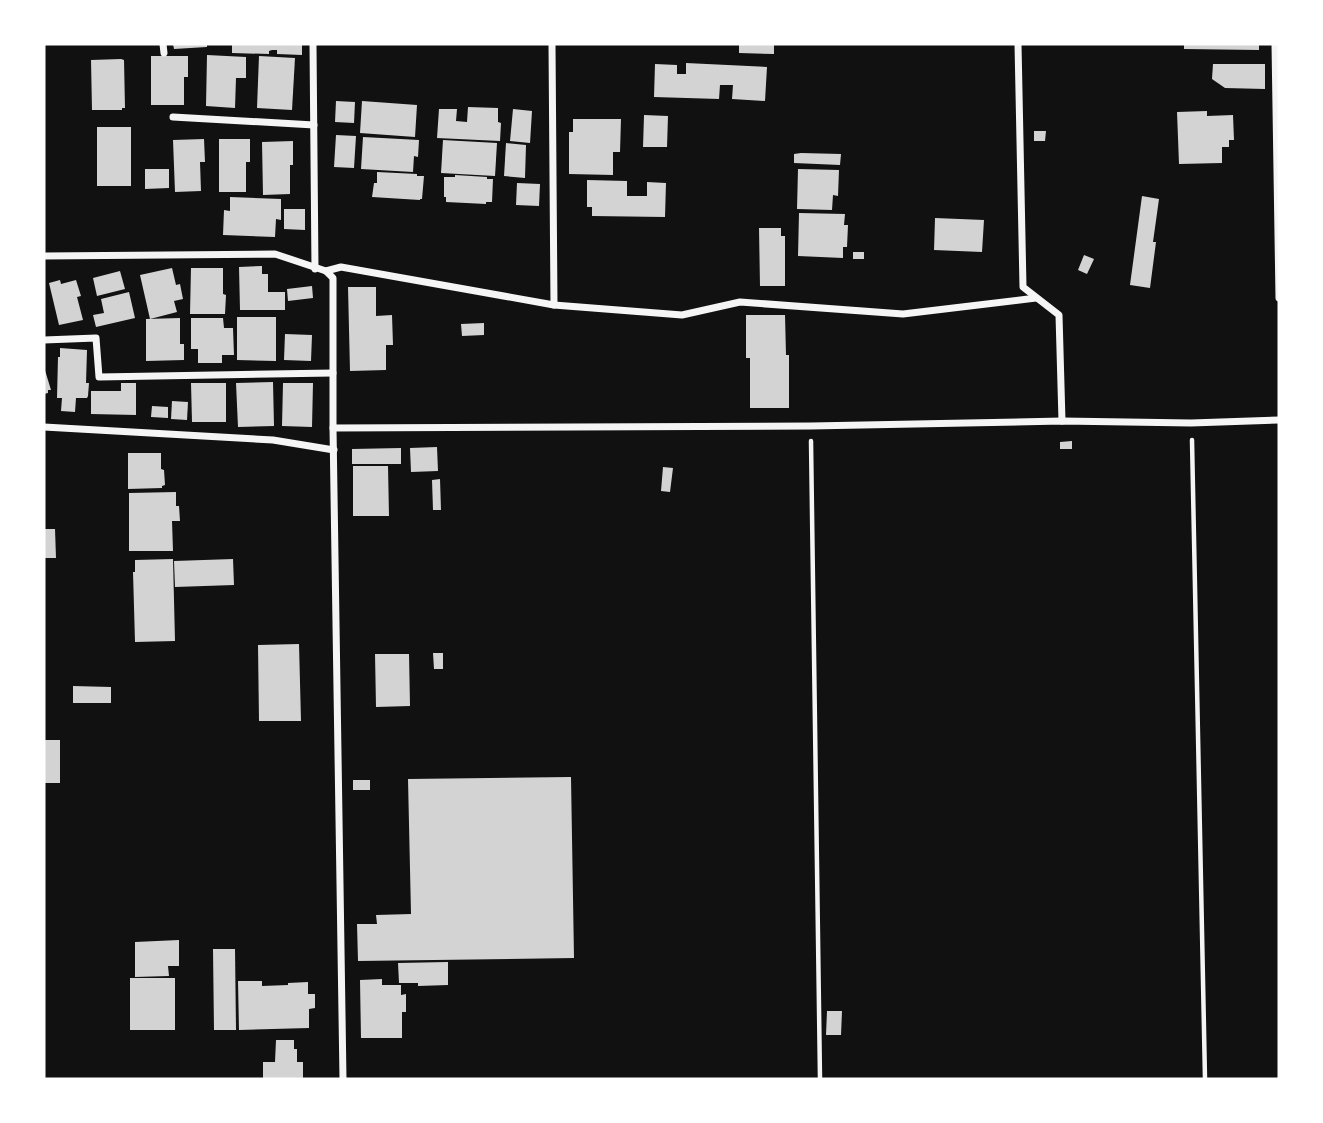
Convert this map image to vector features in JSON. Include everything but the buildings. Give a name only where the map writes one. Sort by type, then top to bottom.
[{"type":"street","points":[[163,44],[164,53]]},
{"type":"street","points":[[313,44],[315,269]]},
{"type":"street","points":[[552,44],[554,305]]},
{"type":"street","points":[[1018,44],[1023,287],[1059,315],[1062,421]]},
{"type":"street","points":[[1276,44],[1279,298]]},
{"type":"street","points":[[173,117],[314,125]]},
{"type":"street","points":[[44,256],[275,254],[326,271],[341,267],[554,305],[682,315],[740,302],[903,314],[1037,298]]},
{"type":"street","points":[[326,271],[333,278],[332,428],[343,1079]]},
{"type":"street","points":[[44,340],[96,338],[99,377],[333,373]]},
{"type":"street","points":[[332,428],[1279,421]]},
{"type":"street","points":[[44,427],[273,440],[334,450]]},
{"type":"path","points":[[1191,422],[1205,1079]]},
{"type":"path","points":[[811,426],[820,1079]]}]
